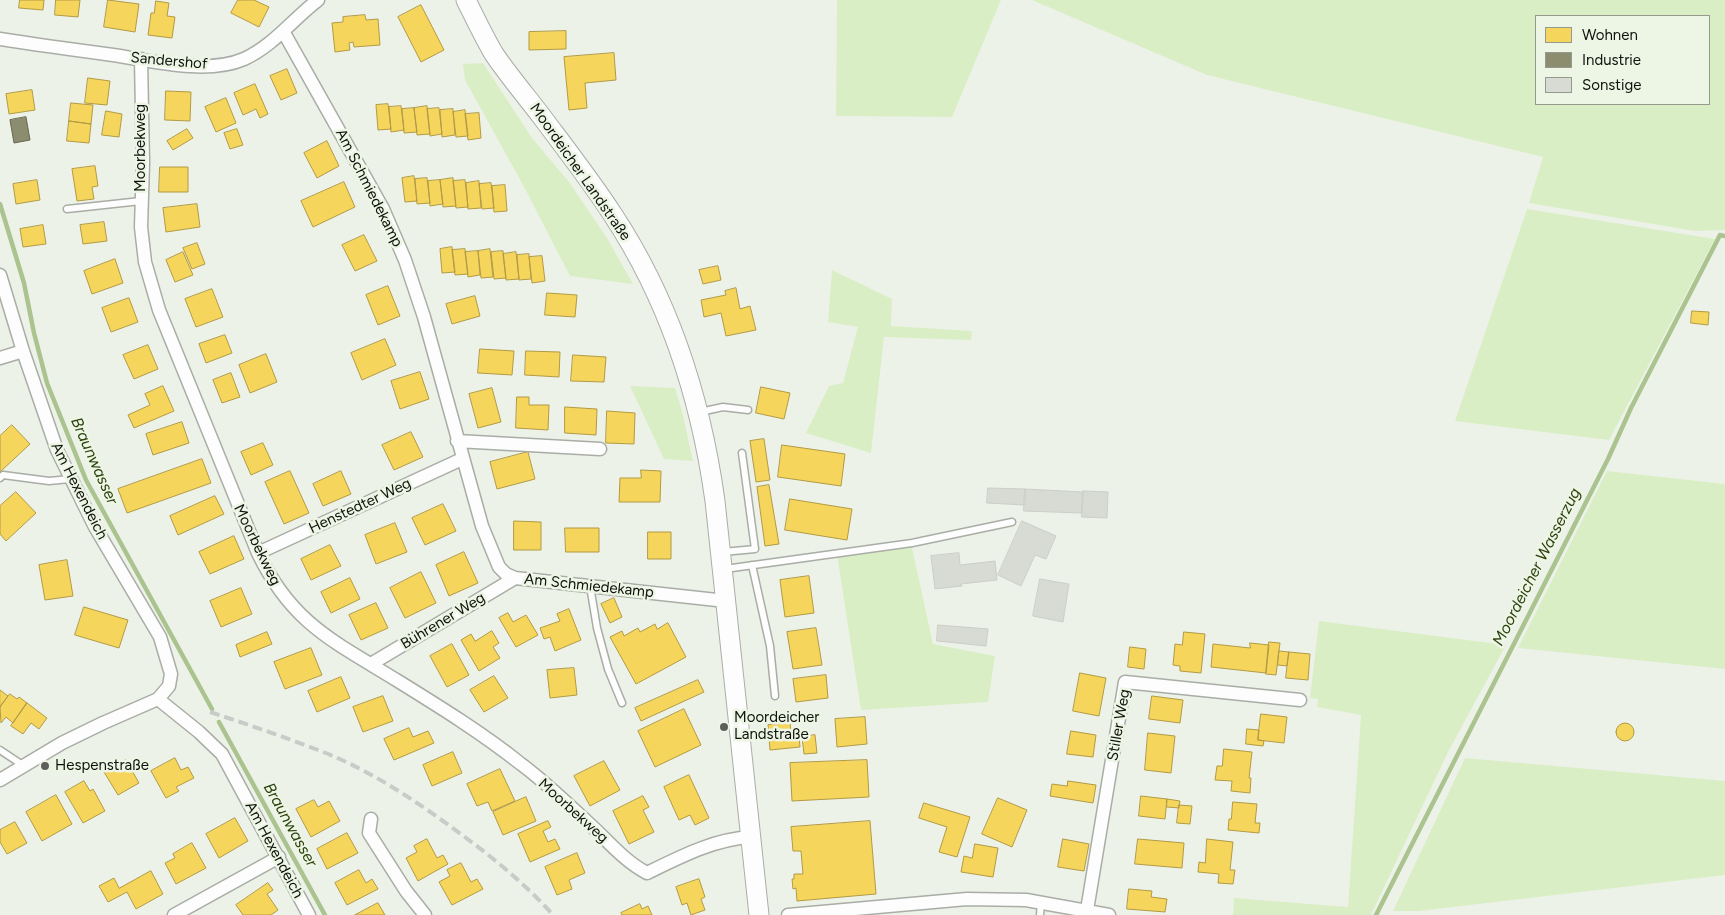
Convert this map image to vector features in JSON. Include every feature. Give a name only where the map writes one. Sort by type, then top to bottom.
[{"type":"main road","name":"Moordeicher Landstraße","points":[[466,0],[495,54],[588,180],[628,239],[656,294],[671,330],[698,412],[710,466],[722,561],[759,915]]},
{"type":"street","name":"Sandershof","points":[[0,39],[194,66],[226,64],[243,59],[263,48],[318,0]]},
{"type":"street","name":"Am Schmiedekamp","points":[[283,31],[383,209],[402,252],[424,316],[482,526],[499,567],[506,574],[515,578],[726,601]]},
{"type":"street","name":"Moorbekweg","points":[[141,59],[142,247],[150,281],[159,310],[258,553],[281,593],[301,616],[330,640],[490,740],[530,772],[633,866],[647,873],[691,852],[732,838],[751,837]]},
{"type":"street","name":"Am Hexendeich","points":[[0,275],[22,351],[49,430],[70,479],[95,526],[160,637],[171,674],[169,686],[160,698],[222,754],[309,915]]},
{"type":"street","points":[[0,358],[22,351]]},
{"type":"street","points":[[457,441],[600,449]]},
{"type":"street","name":"Henstedter Weg","points":[[258,553],[462,459]]},
{"type":"street","name":"Bührener Weg","points":[[371,664],[515,578]]},
{"type":"street","name":"Stiller Weg","points":[[1087,910],[1126,682],[1300,700]]},
{"type":"street","points":[[0,780],[70,739],[160,698]]},
{"type":"street","points":[[371,819],[369,833],[406,891],[425,915]]},
{"type":"street","points":[[174,915],[279,857]]},
{"type":"street","points":[[794,915],[967,899],[1026,900],[1040,909],[1087,910],[1105,915]]},
{"type":"lane","points":[[67,209],[141,201]]},
{"type":"lane","points":[[698,412],[723,407],[748,410]]},
{"type":"lane","points":[[722,561],[755,549],[742,453]]},
{"type":"lane","points":[[0,478],[3,475],[49,481],[70,479]]},
{"type":"lane","points":[[722,561],[752,565],[912,543],[1012,522]]},
{"type":"lane","points":[[752,565],[770,646],[775,696]]},
{"type":"lane","points":[[590,586],[597,628],[606,661],[622,703]]},
{"type":"lane","points":[[0,750],[24,766]]},
{"type":"green space","points":[[837,0],[1001,0],[952,117],[836,116]]},
{"type":"green space","points":[[1032,0],[1725,0],[1725,230],[1695,231],[1529,203],[1543,157],[1207,75]]},
{"type":"green space","points":[[483,63],[532,138],[569,182],[607,238],[633,284],[570,276],[523,185],[465,80],[463,64]]},
{"type":"green space","points":[[1527,209],[1715,239],[1609,440],[1455,421]]},
{"type":"green space","points":[[832,270],[892,299],[891,326],[972,331],[971,340],[884,337],[871,453],[806,433],[829,386],[843,383],[858,327],[828,322]]},
{"type":"green space","points":[[630,386],[675,388],[693,461],[664,459]]},
{"type":"green space","points":[[1607,471],[1725,484],[1725,669],[1518,648]]},
{"type":"green space","points":[[911,543],[933,644],[995,656],[988,702],[861,710],[837,554]]},
{"type":"green space","points":[[1319,621],[1506,645],[1448,752],[1371,915],[1233,915],[1234,898],[1348,907],[1361,715],[1317,707],[1318,699],[1310,698]]},
{"type":"green space","points":[[1465,758],[1725,781],[1725,875],[1419,911],[1393,911]]},
{"type":"building: Wohnen","points":[[20,0],[44,0],[43,10],[19,8]]},
{"type":"building: Wohnen","points":[[56,0],[80,0],[78,17],[55,15]]},
{"type":"building: Wohnen","points":[[108,0],[139,4],[135,32],[104,27]]},
{"type":"building: Wohnen","points":[[238,0],[254,0],[269,7],[259,27],[231,13]]},
{"type":"building: Wohnen","points":[[156,1],[169,3],[167,16],[175,17],[172,38],[148,35],[151,13],[154,13]]},
{"type":"building: Wohnen","points":[[421,5],[444,50],[421,62],[398,17]]},
{"type":"building: Wohnen","points":[[365,15],[366,20],[378,19],[380,45],[354,47],[353,42],[349,43],[350,50],[335,52],[332,23],[343,22],[343,17]]},
{"type":"building: Wohnen","points":[[566,31],[566,49],[529,50],[529,32]]},
{"type":"building: Wohnen","points":[[614,53],[616,80],[585,83],[587,108],[569,110],[564,57]]},
{"type":"building: Wohnen","points":[[287,69],[297,93],[281,100],[270,76]]},
{"type":"building: Wohnen","points":[[88,78],[110,81],[107,105],[85,103]]},
{"type":"building: Wohnen","points":[[255,84],[268,114],[260,118],[256,109],[243,115],[234,93]]},
{"type":"building: Wohnen","points":[[32,90],[35,110],[9,114],[6,94]]},
{"type":"building: Wohnen","points":[[166,91],[191,92],[190,121],[165,120]]},
{"type":"building: Wohnen","points":[[226,98],[236,123],[216,132],[205,107]]},
{"type":"building: Wohnen","points":[[71,103],[93,105],[91,124],[69,121]]},
{"type":"building: Wohnen","points":[[388,104],[391,129],[378,130],[376,105]]},
{"type":"building: Wohnen","points":[[401,106],[404,130],[391,132],[389,107]]},
{"type":"building: Wohnen","points":[[427,106],[430,134],[417,135],[414,108]]},
{"type":"building: Wohnen","points":[[414,108],[417,132],[404,133],[402,109]]},
{"type":"building: Wohnen","points":[[439,108],[442,134],[430,136],[427,109]]},
{"type":"building: Wohnen","points":[[453,109],[455,135],[442,137],[440,110]]},
{"type":"building: Wohnen","points":[[465,110],[468,136],[456,137],[453,112]]},
{"type":"building: Wohnen","points":[[106,111],[122,114],[119,137],[102,135]]},
{"type":"building: Wohnen","points":[[479,113],[481,138],[468,140],[465,114]]},
{"type":"building: Wohnen","points":[[69,121],[91,124],[89,143],[67,141]]},
{"type":"building: Wohnen","points":[[187,129],[193,138],[173,150],[167,141]]},
{"type":"building: Wohnen","points":[[237,129],[243,145],[230,149],[224,133]]},
{"type":"building: Wohnen","points":[[327,141],[339,166],[317,178],[304,153]]},
{"type":"building: Wohnen","points":[[95,166],[98,186],[92,187],[94,199],[77,201],[72,169]]},
{"type":"building: Wohnen","points":[[160,167],[188,167],[188,192],[159,192]]},
{"type":"building: Wohnen","points":[[414,176],[417,201],[405,202],[402,178]]},
{"type":"building: Wohnen","points":[[427,178],[430,203],[417,204],[415,179]]},
{"type":"building: Wohnen","points":[[453,178],[456,206],[443,207],[440,180]]},
{"type":"building: Wohnen","points":[[37,180],[40,200],[16,204],[13,184]]},
{"type":"building: Wohnen","points":[[440,180],[443,204],[430,206],[428,181]]},
{"type":"building: Wohnen","points":[[465,180],[468,207],[456,208],[453,181]]},
{"type":"building: Wohnen","points":[[479,181],[481,208],[468,209],[466,183]]},
{"type":"building: Wohnen","points":[[344,182],[355,207],[313,227],[301,201]]},
{"type":"building: Wohnen","points":[[491,183],[494,208],[482,209],[479,184]]},
{"type":"building: Wohnen","points":[[505,185],[507,211],[494,212],[492,186]]},
{"type":"building: Wohnen","points":[[197,204],[200,227],[166,232],[163,208]]},
{"type":"building: Wohnen","points":[[104,222],[107,241],[83,244],[80,225]]},
{"type":"building: Wohnen","points":[[43,225],[46,244],[23,247],[20,229]]},
{"type":"building: Wohnen","points":[[364,235],[377,261],[355,271],[342,245]]},
{"type":"building: Wohnen","points":[[197,243],[205,264],[192,269],[183,248]]},
{"type":"building: Wohnen","points":[[452,247],[455,272],[442,273],[440,249]]},
{"type":"building: Wohnen","points":[[465,249],[468,274],[455,275],[452,250]]},
{"type":"building: Wohnen","points":[[490,249],[493,277],[481,278],[478,251]]},
{"type":"building: Wohnen","points":[[478,251],[480,275],[468,277],[465,252]]},
{"type":"building: Wohnen","points":[[503,251],[506,278],[494,279],[491,252]]},
{"type":"building: Wohnen","points":[[183,252],[193,275],[175,282],[166,260]]},
{"type":"building: Wohnen","points":[[516,252],[519,279],[506,280],[503,254]]},
{"type":"building: Wohnen","points":[[529,254],[531,279],[519,280],[517,255]]},
{"type":"building: Wohnen","points":[[542,256],[545,281],[532,283],[529,257]]},
{"type":"building: Wohnen","points":[[115,259],[123,283],[92,294],[84,271]]},
{"type":"building: Wohnen","points":[[718,266],[721,280],[703,284],[699,270]]},
{"type":"building: Wohnen","points":[[388,286],[400,316],[378,325],[366,295]]},
{"type":"building: Wohnen","points":[[736,288],[740,309],[750,306],[756,330],[726,336],[721,313],[704,317],[701,300],[726,295],[725,291]]},
{"type":"building: Wohnen","points":[[212,289],[223,317],[196,327],[185,299]]},
{"type":"building: Wohnen","points":[[547,293],[577,295],[575,317],[545,315]]},
{"type":"building: Wohnen","points":[[475,296],[480,316],[452,324],[446,304]]},
{"type":"building: Wohnen","points":[[129,298],[138,322],[111,332],[102,308]]},
{"type":"building: Wohnen","points":[[1692,311],[1709,312],[1708,325],[1691,323]]},
{"type":"building: Wohnen","points":[[225,335],[232,353],[206,363],[199,344]]},
{"type":"building: Wohnen","points":[[385,339],[396,365],[362,380],[351,353]]},
{"type":"building: Wohnen","points":[[148,345],[158,369],[134,379],[123,355]]},
{"type":"building: Wohnen","points":[[480,349],[514,351],[512,375],[478,373]]},
{"type":"building: Wohnen","points":[[526,351],[560,352],[559,377],[525,375]]},
{"type":"building: Wohnen","points":[[266,354],[277,382],[250,393],[239,365]]},
{"type":"building: Wohnen","points":[[573,355],[606,357],[604,382],[571,381]]},
{"type":"building: Wohnen","points":[[420,372],[429,399],[400,409],[391,381]]},
{"type":"building: Wohnen","points":[[231,373],[240,397],[222,403],[213,380]]},
{"type":"building: Wohnen","points":[[163,386],[174,411],[134,428],[128,415],[150,405],[145,394]]},
{"type":"building: Wohnen","points":[[761,387],[790,393],[784,419],[756,413]]},
{"type":"building: Wohnen","points":[[492,388],[501,422],[478,428],[469,394]]},
{"type":"building: Wohnen","points":[[517,397],[529,397],[529,405],[549,405],[548,430],[516,428]]},
{"type":"building: Wohnen","points":[[565,407],[597,409],[596,435],[565,433]]},
{"type":"building: Wohnen","points":[[607,411],[635,413],[634,444],[606,443]]},
{"type":"building: Wohnen","points":[[182,422],[189,443],[153,455],[146,434]]},
{"type":"building: Wohnen","points":[[12,425],[30,444],[0,472],[0,436]]},
{"type":"building: Wohnen","points":[[411,432],[423,457],[394,470],[382,445]]},
{"type":"building: Wohnen","points":[[764,439],[770,480],[756,482],[750,441]]},
{"type":"building: Wohnen","points":[[263,443],[273,465],[251,475],[241,452]]},
{"type":"building: Wohnen","points":[[782,445],[845,454],[841,486],[778,477]]},
{"type":"building: Wohnen","points":[[528,452],[535,479],[497,489],[490,462]]},
{"type":"building: Wohnen","points":[[202,459],[211,483],[127,513],[118,489]]},
{"type":"building: Wohnen","points":[[641,470],[661,471],[660,502],[619,502],[620,478],[641,478]]},
{"type":"building: Wohnen","points":[[290,471],[309,513],[284,524],[265,482]]},
{"type":"building: Wohnen","points":[[341,471],[351,494],[323,506],[313,484]]},
{"type":"building: Wohnen","points":[[769,485],[779,544],[765,546],[757,487]]},
{"type":"building: Wohnen","points":[[16,492],[36,513],[6,541],[0,534],[0,506]]},
{"type":"building: Wohnen","points":[[215,496],[224,514],[178,535],[170,516]]},
{"type":"building: Wohnen","points":[[790,499],[852,509],[847,540],[785,530]]},
{"type":"building: Wohnen","points":[[443,504],[456,531],[425,545],[412,518]]},
{"type":"building: Wohnen","points":[[514,521],[541,522],[541,550],[514,550]]},
{"type":"building: Wohnen","points":[[395,523],[407,552],[376,564],[365,535]]},
{"type":"building: Wohnen","points":[[565,528],[599,528],[599,552],[566,552]]},
{"type":"building: Wohnen","points":[[648,532],[671,532],[671,559],[648,559]]},
{"type":"building: Wohnen","points":[[234,536],[244,559],[210,574],[199,552]]},
{"type":"building: Wohnen","points":[[330,545],[341,566],[311,580],[301,559]]},
{"type":"building: Wohnen","points":[[464,552],[478,583],[449,596],[436,565]]},
{"type":"building: Wohnen","points":[[67,560],[73,596],[45,600],[39,565]]},
{"type":"building: Wohnen","points":[[421,572],[436,603],[405,618],[390,588]]},
{"type":"building: Wohnen","points":[[809,576],[814,613],[785,617],[780,580]]},
{"type":"building: Wohnen","points":[[350,578],[360,599],[331,613],[321,592]]},
{"type":"building: Wohnen","points":[[241,588],[252,614],[221,627],[210,601]]},
{"type":"building: Wohnen","points":[[614,598],[622,617],[610,623],[601,604]]},
{"type":"building: Wohnen","points":[[376,603],[388,628],[361,640],[349,615]]},
{"type":"building: Wohnen","points":[[84,607],[128,620],[119,648],[75,635]]},
{"type":"building: Wohnen","points":[[569,609],[581,640],[555,651],[550,637],[544,639],[540,628],[560,621],[557,614]]},
{"type":"building: Wohnen","points":[[508,613],[513,622],[526,615],[538,635],[516,647],[499,618]]},
{"type":"building: Wohnen","points":[[668,623],[686,657],[636,684],[610,637],[622,631],[624,636],[638,628],[640,632],[655,624],[657,629]]},
{"type":"building: Wohnen","points":[[816,628],[822,665],[793,669],[787,632]]},
{"type":"building: Wohnen","points":[[492,631],[499,643],[493,647],[500,658],[479,671],[461,640],[471,634],[475,641]]},
{"type":"building: Wohnen","points":[[267,632],[272,644],[240,657],[236,645]]},
{"type":"building: Wohnen","points":[[1184,632],[1205,634],[1201,673],[1180,671],[1180,666],[1173,665],[1175,644],[1182,645]]},
{"type":"building: Wohnen","points":[[1269,642],[1280,643],[1276,675],[1266,674]]},
{"type":"building: Wohnen","points":[[1250,643],[1269,645],[1266,673],[1211,667],[1213,644],[1250,648]]},
{"type":"building: Wohnen","points":[[452,644],[469,675],[447,687],[430,656]]},
{"type":"building: Wohnen","points":[[1130,647],[1146,649],[1144,669],[1128,667]]},
{"type":"building: Wohnen","points":[[311,648],[322,675],[285,689],[274,662]]},
{"type":"building: Wohnen","points":[[1279,651],[1289,652],[1287,666],[1278,665]]},
{"type":"building: Wohnen","points":[[1289,652],[1310,654],[1308,680],[1286,678]]},
{"type":"building: Wohnen","points":[[574,668],[577,695],[550,698],[547,670]]},
{"type":"building: Wohnen","points":[[1080,673],[1106,678],[1099,716],[1073,711]]},
{"type":"building: Wohnen","points":[[826,675],[828,698],[796,702],[793,679]]},
{"type":"building: Wohnen","points":[[494,676],[508,698],[484,712],[470,690]]},
{"type":"building: Wohnen","points":[[341,677],[350,698],[317,712],[308,691]]},
{"type":"building: Wohnen","points":[[698,680],[704,692],[641,721],[635,708]]},
{"type":"building: Wohnen","points":[[0,690],[8,696],[0,707]]},
{"type":"building: Wohnen","points":[[10,694],[17,699],[19,697],[27,703],[13,723],[6,717],[1,723],[0,707]]},
{"type":"building: Wohnen","points":[[383,696],[393,721],[363,732],[353,707]]},
{"type":"building: Wohnen","points":[[1152,696],[1183,700],[1180,723],[1149,719]]},
{"type":"building: Wohnen","points":[[27,703],[47,718],[39,729],[31,723],[23,734],[11,726]]},
{"type":"building: Wohnen","points":[[684,709],[701,745],[655,767],[638,731]]},
{"type":"building: Wohnen","points":[[1261,714],[1287,717],[1284,743],[1258,740]]},
{"type":"building: Wohnen","points":[[865,717],[867,744],[837,747],[835,719]]},
{"type":"building: Wohnen","points":[[790,723],[792,737],[799,736],[800,747],[770,750],[768,725]]},
{"type":"building: Wohnen","points":[[1625,723],[1631,726],[1634,732],[1631,738],[1625,741],[1619,738],[1616,732],[1619,726]]},
{"type":"building: Wohnen","points":[[409,728],[413,737],[428,731],[434,743],[394,760],[384,739]]},
{"type":"building: Wohnen","points":[[1247,729],[1259,730],[1258,740],[1264,741],[1263,746],[1246,744]]},
{"type":"building: Wohnen","points":[[1071,731],[1096,735],[1093,757],[1067,754]]},
{"type":"building: Wohnen","points":[[1148,733],[1175,736],[1171,773],[1145,770]]},
{"type":"building: Wohnen","points":[[815,735],[817,753],[804,754],[802,737]]},
{"type":"building: Wohnen","points":[[1224,749],[1252,752],[1249,778],[1251,778],[1250,793],[1231,791],[1232,781],[1215,780],[1217,766],[1222,766]]},
{"type":"building: Wohnen","points":[[453,752],[462,773],[432,786],[423,765]]},
{"type":"building: Wohnen","points":[[175,758],[181,770],[188,767],[194,778],[176,787],[179,791],[166,798],[151,771]]},
{"type":"building: Wohnen","points":[[126,760],[139,783],[118,795],[104,772]]},
{"type":"building: Wohnen","points":[[867,760],[869,797],[792,801],[790,763]]},
{"type":"building: Wohnen","points":[[604,761],[620,790],[590,806],[574,776]]},
{"type":"building: Wohnen","points":[[500,769],[515,801],[492,811],[488,802],[477,806],[467,784]]},
{"type":"building: Wohnen","points":[[689,775],[709,818],[695,825],[690,815],[679,820],[664,787]]},
{"type":"building: Wohnen","points":[[84,781],[90,791],[93,789],[105,811],[83,823],[65,792]]},
{"type":"building: Wohnen","points":[[1068,781],[1096,785],[1093,803],[1050,796],[1052,784],[1067,786]]},
{"type":"building: Wohnen","points":[[56,795],[72,824],[42,841],[26,812]]},
{"type":"building: Wohnen","points":[[643,796],[649,807],[643,810],[654,832],[629,844],[613,811]]},
{"type":"building: Wohnen","points":[[1141,796],[1167,799],[1165,819],[1139,816]]},
{"type":"building: Wohnen","points":[[526,797],[536,821],[503,835],[493,812]]},
{"type":"building: Wohnen","points":[[998,798],[1027,810],[1012,847],[982,834]]},
{"type":"building: Wohnen","points":[[1167,799],[1180,801],[1179,808],[1167,807]]},
{"type":"building: Wohnen","points":[[314,800],[318,807],[329,801],[340,821],[311,837],[296,809]]},
{"type":"building: Wohnen","points":[[1233,802],[1257,804],[1255,823],[1260,823],[1259,833],[1228,830]]},
{"type":"building: Wohnen","points":[[924,803],[970,817],[957,857],[939,852],[947,827],[919,818]]},
{"type":"building: Wohnen","points":[[1179,805],[1192,806],[1190,824],[1177,823]]},
{"type":"building: Wohnen","points":[[235,818],[248,841],[219,858],[206,834]]},
{"type":"building: Wohnen","points":[[548,821],[551,827],[543,831],[548,842],[555,839],[560,849],[530,862],[518,834]]},
{"type":"building: Wohnen","points":[[870,821],[876,894],[797,901],[796,888],[793,889],[792,879],[794,879],[794,874],[803,874],[801,851],[793,851],[791,827]]},
{"type":"building: Wohnen","points":[[15,822],[27,843],[7,854],[0,842],[0,830]]},
{"type":"building: Wohnen","points":[[347,833],[358,853],[327,869],[317,849]]},
{"type":"building: Wohnen","points":[[427,839],[437,858],[443,855],[448,864],[418,881],[406,858],[417,852],[414,846]]},
{"type":"building: Wohnen","points":[[1063,839],[1089,844],[1084,871],[1058,867]]},
{"type":"building: Wohnen","points":[[1138,839],[1184,843],[1182,868],[1135,864]]},
{"type":"building: Wohnen","points":[[1207,839],[1233,842],[1230,870],[1235,870],[1233,884],[1218,883],[1219,874],[1198,872],[1199,862],[1205,863]]},
{"type":"building: Wohnen","points":[[192,843],[206,868],[176,884],[165,863],[175,858],[173,854]]},
{"type":"building: Wohnen","points":[[975,844],[998,848],[993,877],[961,872],[964,856],[972,858]]},
{"type":"building: Wohnen","points":[[577,853],[585,873],[569,880],[572,889],[557,895],[545,867]]},
{"type":"building: Wohnen","points":[[461,863],[471,882],[477,879],[483,889],[452,905],[439,882],[450,876],[447,870]]},
{"type":"building: Wohnen","points":[[359,870],[366,883],[372,879],[378,889],[347,905],[335,883]]},
{"type":"building: Wohnen","points":[[151,871],[163,894],[136,909],[127,892],[108,902],[99,886],[114,878],[119,888]]},
{"type":"building: Wohnen","points":[[699,879],[705,897],[701,899],[705,910],[691,915],[687,903],[682,905],[676,887]]},
{"type":"building: Wohnen","points":[[268,883],[273,890],[267,894],[278,910],[271,915],[243,915],[236,905]]},
{"type":"building: Wohnen","points":[[1129,889],[1152,891],[1151,897],[1167,899],[1165,912],[1127,909]]},
{"type":"building: Wohnen","points":[[378,903],[385,915],[355,915]]},
{"type":"building: Wohnen","points":[[640,904],[642,909],[648,906],[652,915],[622,915],[621,913]]},
{"type":"building: Industrie","points":[[26,117],[30,140],[14,143],[10,120]]},
{"type":"building: Sonstige","points":[[988,488],[1025,489],[1025,505],[987,503]]},
{"type":"building: Sonstige","points":[[1025,489],[1083,492],[1082,513],[1024,511]]},
{"type":"building: Sonstige","points":[[1083,491],[1108,492],[1107,518],[1082,517]]},
{"type":"building: Sonstige","points":[[1022,521],[1056,536],[1046,559],[1035,555],[1021,586],[998,575]]},
{"type":"building: Sonstige","points":[[959,553],[960,565],[995,561],[997,580],[935,589],[931,556]]},
{"type":"building: Sonstige","points":[[1040,579],[1069,584],[1063,622],[1033,616]]},
{"type":"building: Sonstige","points":[[938,625],[988,629],[986,646],[937,641]]},
{"type":"waterway","name":"Braunwasser","points":[[0,204],[24,283],[47,383],[86,480],[212,709]]},
{"type":"waterway","name":"Moordeicher Wasserzug","points":[[1376,915],[1608,459],[1631,408],[1720,235],[1725,236]]},
{"type":"waterway","name":"Braunwasser","points":[[219,722],[325,915]]},
{"type":"railway","points":[[210,712],[318,750],[351,764],[383,781],[487,854],[528,889],[553,915]]},
{"type":"place","name":"Moordeicher Landstraße","points":[[724,727]]},
{"type":"place","name":"Hespenstraße","points":[[45,766]]}]
